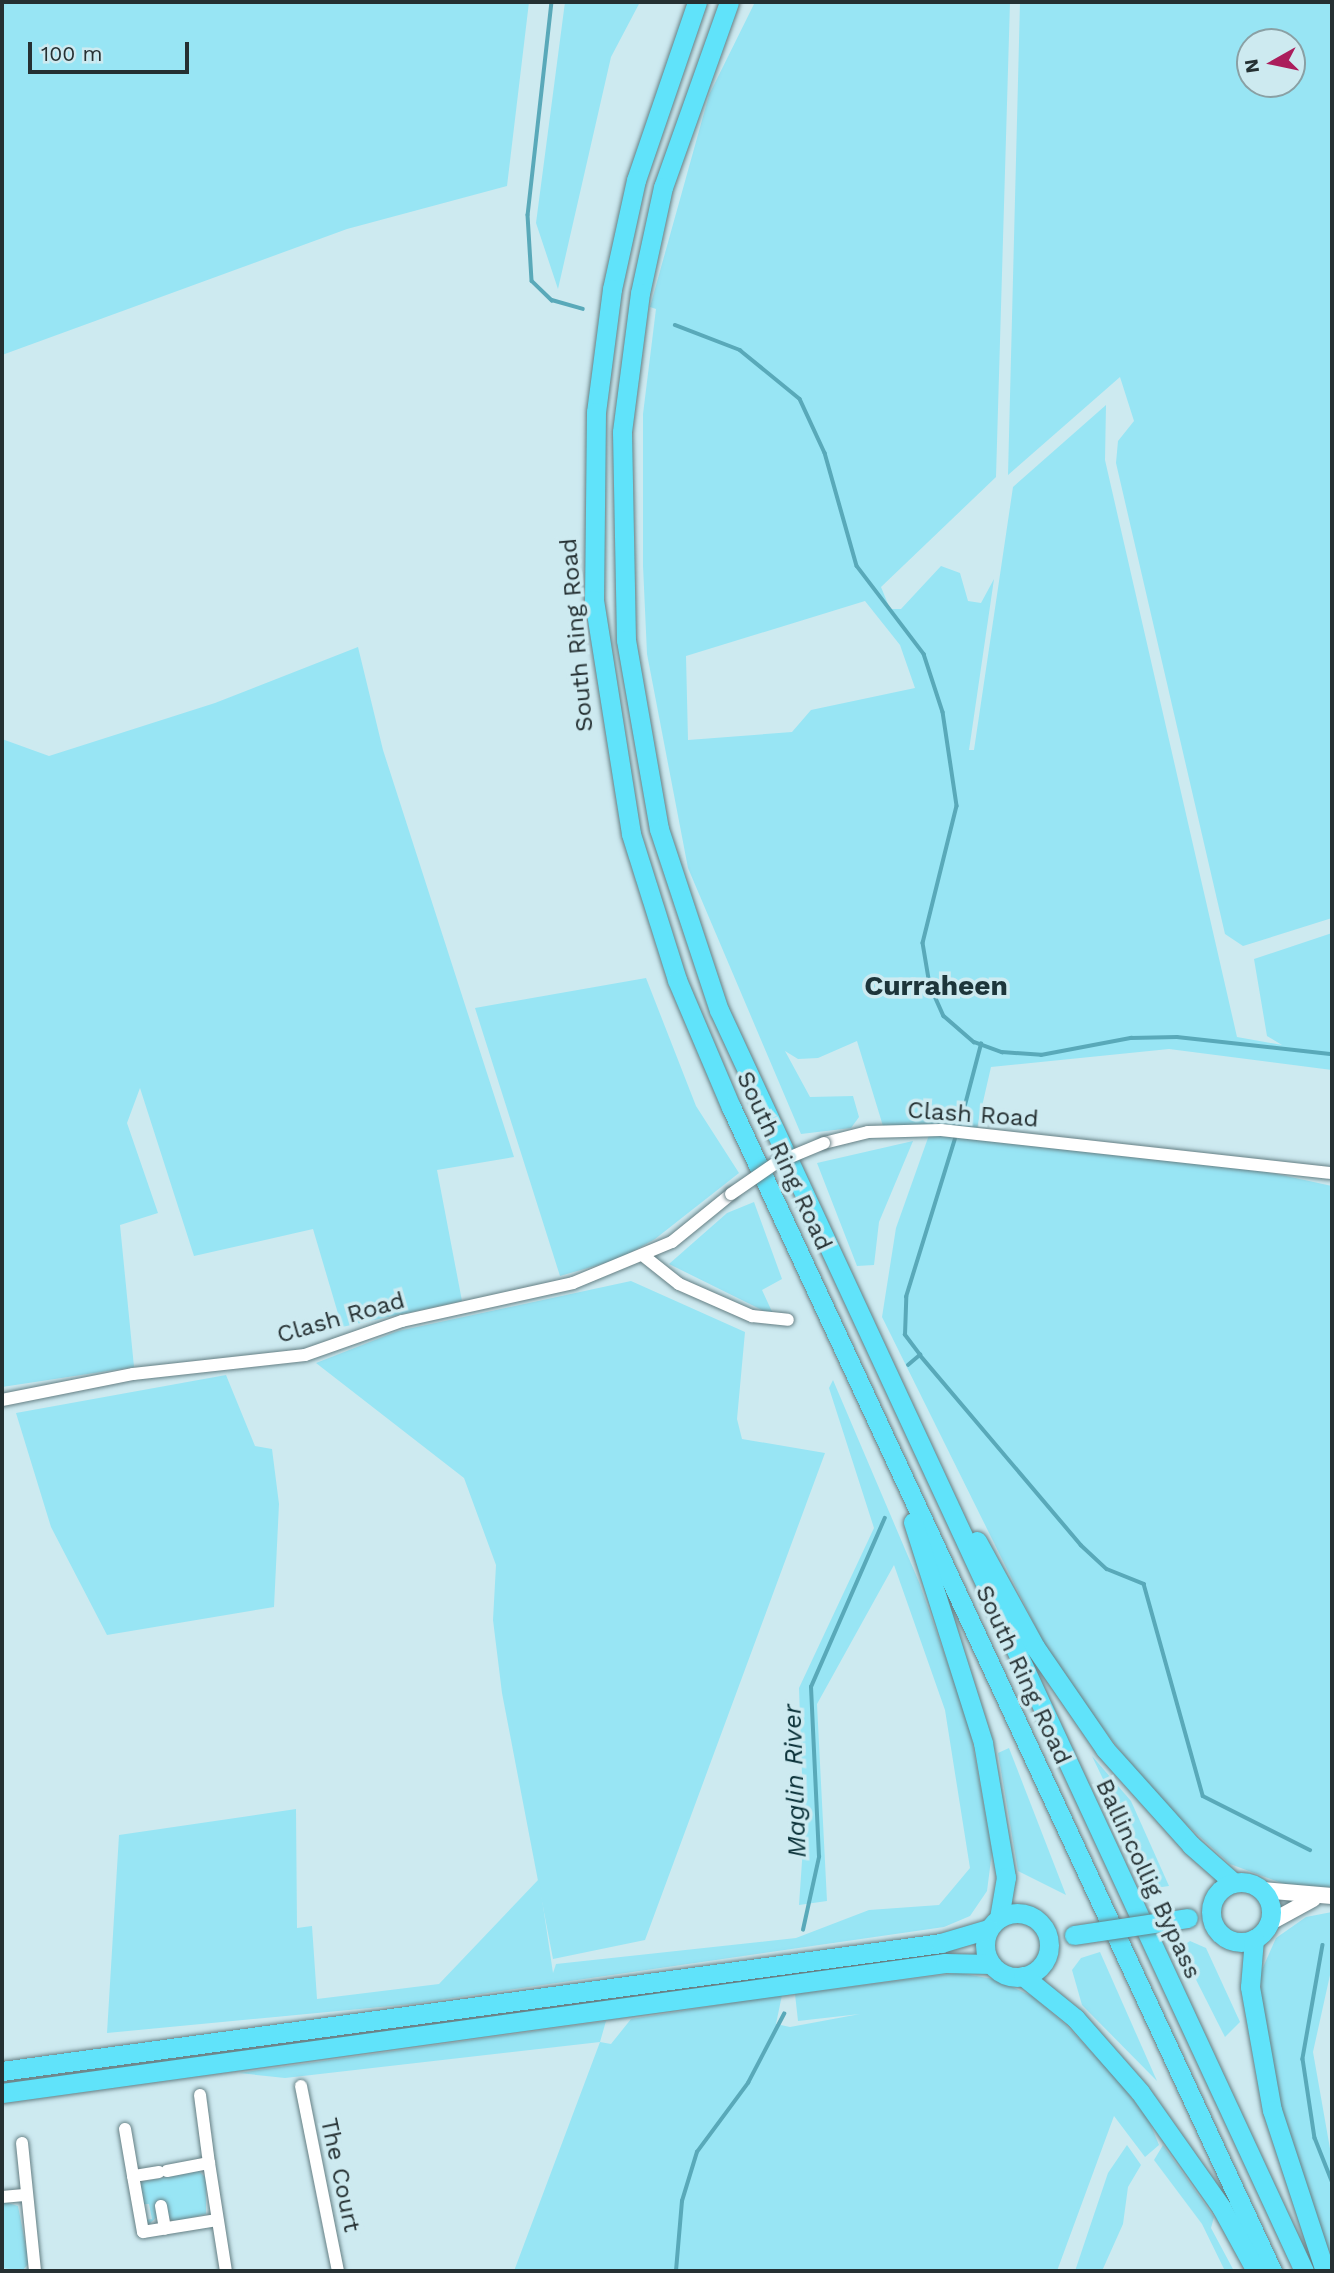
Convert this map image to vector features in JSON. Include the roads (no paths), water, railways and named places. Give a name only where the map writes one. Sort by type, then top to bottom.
[{"type":"highway","name":"South Ring Road","points":[[697,2],[636,180],[602,350],[592,506],[598,642],[620,786],[658,927],[693,1021],[1272,2271]]},
{"type":"highway","name":"South Ring Road","points":[[729,2],[678,135],[640,293],[622,432],[626,640],[645,770],[696,951],[878,1355]]},
{"type":"highway","points":[[878,1355],[1056,1681],[1153,1804],[1233,1882],[1262,1890],[1270,1905],[1269,1923],[1254,1939],[1236,1942],[1214,1927],[1188,1918],[1074,1935],[1048,1949],[1040,1967],[1023,1976]]},
{"type":"highway","name":"Ballincollig Bypass","points":[[878,1355],[1304,2271]]},
{"type":"highway","points":[[849,1362],[928,1557],[973,1698],[1005,1859],[994,1923],[984,1947],[991,1964]]},
{"type":"highway","points":[[1188,1918],[1233,1882]]},
{"type":"highway","points":[[1214,1897],[1214,1927]]},
{"type":"highway","points":[[2,2071],[941,1943],[1026,1914],[1041,1924],[1074,1935]]},
{"type":"highway","points":[[1041,1924],[1048,1949]]},
{"type":"highway","points":[[1254,1939],[1251,1998],[1272,2110],[1325,2271]]},
{"type":"highway","points":[[2,2093],[945,1963],[991,1964],[1023,1976],[1074,2018],[1140,2092],[1221,2207],[1256,2271]]},
{"type":"street","name":"Clash Road","points":[[2,1400],[133,1374],[305,1355],[401,1321],[573,1283],[645,1257],[776,1163],[824,1143],[868,1132],[941,1130],[1332,1173]]},
{"type":"street","points":[[645,1257],[662,1276],[752,1316],[788,1320]]},
{"type":"street","points":[[1262,1890],[1313,1899],[1332,1896]]},
{"type":"street","points":[[1269,1923],[1313,1899]]},
{"type":"street","name":"The Court","points":[[301,2086],[338,2271]]},
{"type":"street","points":[[200,2095],[212,2192],[226,2271]]},
{"type":"street","points":[[125,2129],[142,2230],[217,2220]]},
{"type":"street","points":[[22,2143],[35,2271]]},
{"type":"street","points":[[133,2176],[209,2163]]},
{"type":"street","points":[[2,2197],[27,2195]]},
{"type":"street","points":[[161,2206],[165,2229]]},
{"type":"waterway","points":[[552,2],[528,215],[532,281],[552,300],[583,309]]},
{"type":"waterway","points":[[675,325],[740,350],[800,399],[825,453],[857,566],[924,654],[943,712],[957,806],[923,943],[930,985],[944,1016],[974,1042],[1002,1052],[1041,1055],[1131,1038],[1177,1037],[1332,1054]]},
{"type":"waterway","name":"Maglin River","points":[[959,1128],[981,1044]]},
{"type":"waterway","name":"Maglin River","points":[[908,1365],[920,1355],[905,1335],[906,1297],[955,1139]]},
{"type":"waterway","points":[[920,1355],[1081,1545],[1107,1569],[1144,1584],[1203,1796],[1310,1850]]},
{"type":"waterway","name":"Maglin River","points":[[803,1930],[819,1857],[811,1687],[885,1518]]},
{"type":"waterway","points":[[1323,1945],[1303,2059],[1315,2138],[1332,2181]]},
{"type":"waterway","name":"Maglin River","points":[[676,2271],[682,2201],[697,2152],[748,2083],[784,2014]]},
{"type":"district","name":"Curraheen","points":[[936,986]]}]
